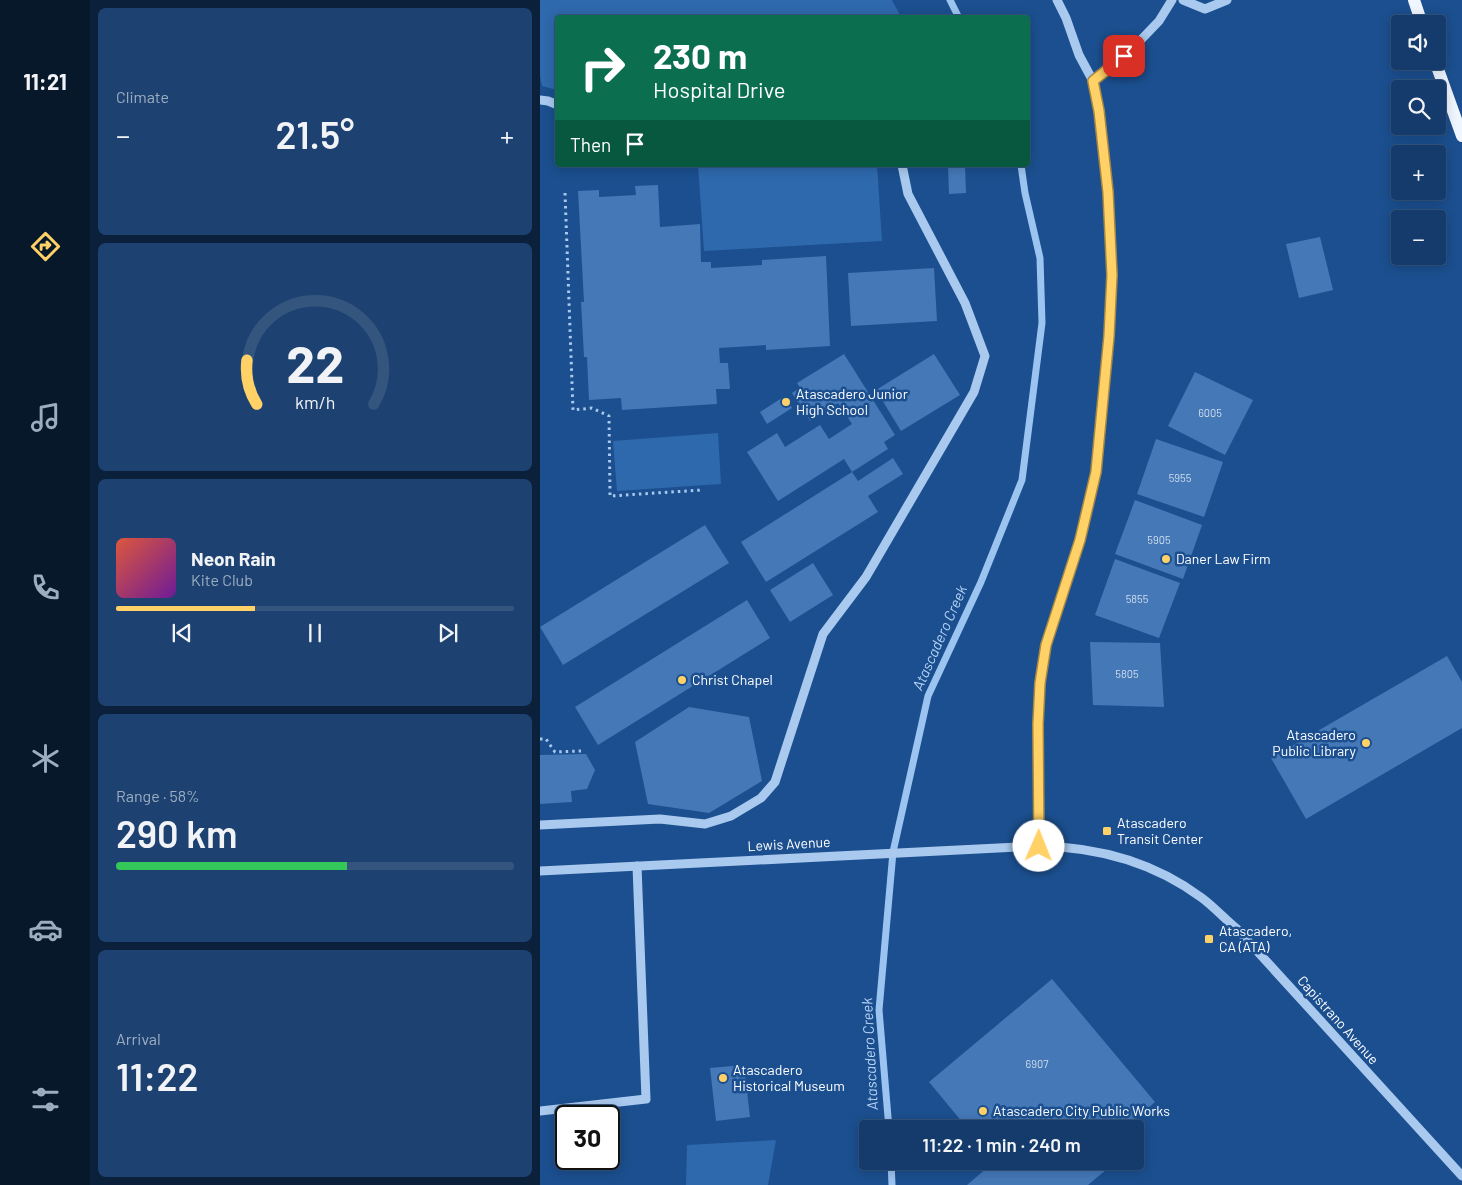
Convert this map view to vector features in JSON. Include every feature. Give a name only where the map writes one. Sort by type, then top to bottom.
[{"type":"main road","points":[[1414,0],[1419,15]]},
{"type":"main road","points":[[1438,70],[1462,136]]},
{"type":"street","points":[[1039,846],[1038,724],[1040,683],[1046,645],[1080,540],[1096,472],[1109,336],[1112,275],[1108,192],[1099,111],[1093,81],[1079,56],[1066,18],[1057,0]]},
{"type":"street","points":[[1093,81],[1136,46],[1159,21],[1172,0]]},
{"type":"street","points":[[1183,0],[1205,9],[1227,0]]},
{"type":"street","points":[[540,100],[555,103]]},
{"type":"street","points":[[540,825],[660,819],[705,824],[731,816],[761,798],[775,782],[822,634],[866,577],[974,392],[984,356],[965,303],[908,194],[902,167]]},
{"type":"street","name":"Lewis Avenue","points":[[540,871],[1039,846]]},
{"type":"street","name":"Capistrano Avenue","points":[[1039,846],[1080,848],[1124,858],[1166,875],[1204,899],[1237,929],[1462,1176]]},
{"type":"street","points":[[540,1111],[646,1099],[637,866]]},
{"type":"path","points":[[565,193],[573,410],[592,408],[609,416],[610,496],[702,490]]},
{"type":"path","points":[[540,739],[546,739],[555,752],[581,751]]},
{"type":"shaded area","points":[[540,0],[892,0],[900,15],[555,15],[555,89],[542,86],[540,76]]},
{"type":"shaded area","points":[[698,167],[877,167],[882,241],[704,251]]},
{"type":"shaded area","points":[[718,433],[721,484],[617,491],[613,441]]},
{"type":"shaded area","points":[[776,1140],[768,1185],[686,1185],[687,1145]]},
{"type":"building","points":[[948,167],[965,167],[966,193],[949,194]]},
{"type":"building","points":[[658,185],[660,227],[700,224],[701,262],[711,262],[711,268],[762,265],[762,260],[826,256],[830,346],[766,350],[766,345],[719,348],[720,363],[728,363],[730,389],[716,389],[717,404],[622,410],[621,398],[589,400],[587,357],[584,357],[581,302],[584,302],[578,191],[599,190],[599,197],[636,195],[635,186]]},
{"type":"building","points":[[1320,237],[1333,290],[1299,298],[1286,244]]},
{"type":"building","points":[[934,268],[937,321],[851,326],[848,273]]},
{"type":"building","points":[[844,354],[895,435],[884,442],[888,449],[852,472],[844,459],[778,501],[747,452],[777,433],[785,447],[820,425],[829,439],[852,424],[838,403],[810,421],[792,393],[800,388],[797,383]]},
{"type":"building","points":[[934,354],[960,395],[901,431],[876,390]]},
{"type":"building","points":[[1195,372],[1253,400],[1225,455],[1168,426]]},
{"type":"building","points":[[785,396],[792,408],[767,424],[760,412]]},
{"type":"building","points":[[1156,439],[1223,462],[1204,517],[1137,494]]},
{"type":"building","points":[[893,458],[903,474],[868,496],[878,512],[766,582],[741,542],[852,472],[858,481]]},
{"type":"building","points":[[1135,500],[1202,525],[1183,579],[1115,554]]},
{"type":"building","points":[[705,525],[729,563],[563,665],[540,627]]},
{"type":"building","points":[[1115,559],[1180,583],[1159,638],[1095,615]]},
{"type":"building","points":[[813,563],[833,595],[790,622],[770,590]]},
{"type":"building","points":[[747,600],[770,638],[598,745],[575,707]]},
{"type":"building","points":[[1090,642],[1160,643],[1164,707],[1093,705]]},
{"type":"building","name":"Atascadero Public Library","points":[[1447,656],[1462,682],[1462,728],[1306,819],[1271,758]]},
{"type":"building","points":[[689,707],[749,717],[762,781],[709,813],[648,804],[635,742]]},
{"type":"building","points":[[586,754],[595,770],[587,789],[571,791],[572,802],[540,804],[540,755]]},
{"type":"building","points":[[1052,979],[1155,1102],[1134,1120],[961,1120],[929,1082]]},
{"type":"building","points":[[744,1065],[750,1117],[716,1121],[710,1068]]},
{"type":"building","points":[[984,1170],[1106,1170],[1088,1185],[967,1185]]},
{"type":"waterway","name":"Atascadero Creek","points":[[950,0],[958,15]]},
{"type":"waterway","name":"Atascadero Creek","points":[[888,1120],[879,1010],[893,852],[928,696],[981,582],[1022,480],[1042,323],[1040,258],[1025,193],[1021,167]]},
{"type":"waterway","name":"Atascadero Creek","points":[[891,1170],[892,1185]]},
{"type":"place","name":"Atascadero Junior High School","points":[[786,402]]},
{"type":"place","name":"Daner Law Firm","points":[[1166,559]]},
{"type":"place","name":"Christ Chapel","points":[[682,680]]},
{"type":"place","name":"Atascadero Public Library","points":[[1366,743]]},
{"type":"place","name":"Atascadero Transit Center","points":[[1107,831]]},
{"type":"place","name":"Atascadero, CA (ATA)","points":[[1209,939]]},
{"type":"place","name":"Atascadero Historical Museum","points":[[723,1078]]},
{"type":"place","name":"Atascadero City Public Works","points":[[983,1111]]},
{"type":"route","points":[[1039,846],[1038,724],[1040,683],[1046,645],[1080,540],[1096,472],[1109,336],[1112,275],[1108,192],[1106,161],[1093,81],[1124,56]]}]
